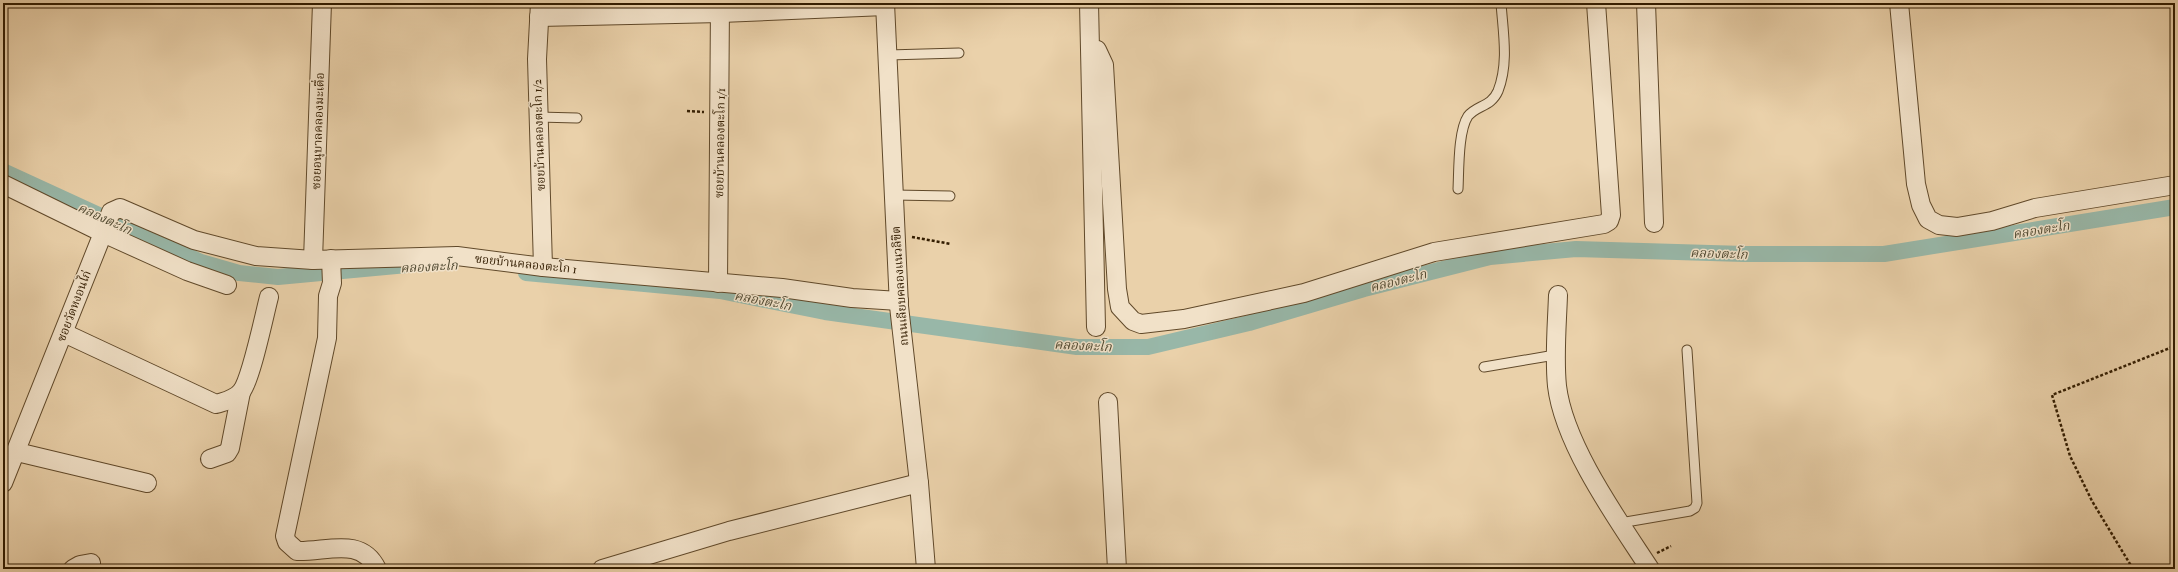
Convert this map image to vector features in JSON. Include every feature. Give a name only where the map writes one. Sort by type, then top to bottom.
[{"type":"street","name":"ซอยอนุบาลคลองมะเดื่อ","points":[[313,260],[322,3]]},
{"type":"street","points":[[1089,3],[1096,327]]},
{"type":"street","points":[[1091,50],[1097,50],[1104,65],[1117,289],[1120,307],[1133,321],[1141,324],[1184,319],[1304,293],[1434,252],[1609,222],[1611,215],[1596,3]]},
{"type":"street","points":[[1646,3],[1654,223]]},
{"type":"street","points":[[1899,3],[1916,184],[1921,206],[1928,219],[1940,226],[1957,227],[1992,221],[2035,208],[2175,185]]},
{"type":"street","points":[[539,10],[885,4]]},
{"type":"street","name":"ถนนเลียบคลองแนวลิขิต","points":[[885,4],[899,304],[919,483],[926,569]]},
{"type":"street","name":"ซอยบ้านคลองตะโก 1/1","points":[[718,283],[720,8]]},
{"type":"street","name":"ซอยบ้านคลองตะโก 1/2","points":[[539,10],[536,59],[544,267]]},
{"type":"street","points":[[3,184],[106,224],[187,271],[228,286]]},
{"type":"street","name":"ซอยบ้านคลองตะโก 1","points":[[106,224],[120,208],[194,240],[256,256],[331,262],[457,256],[544,267],[782,288],[899,304]]},
{"type":"street","name":"ซอยวัดหงอนไก่","points":[[4,477],[17,452],[106,224]]},
{"type":"street","points":[[331,262],[332,283],[328,296],[327,338],[285,536],[287,542],[297,551],[353,548],[372,559],[377,569]]},
{"type":"street","points":[[1558,295],[1555,355],[1558,388],[1566,421],[1577,449],[1620,523],[1650,569]]},
{"type":"street","points":[[210,459],[227,453],[230,448],[241,392],[249,377],[269,297]]},
{"type":"street","points":[[64,333],[216,404],[230,400],[241,392]]},
{"type":"street","points":[[1108,402],[1117,569]]},
{"type":"street","points":[[17,452],[148,483]]},
{"type":"street","points":[[602,569],[729,531],[919,483]]},
{"type":"street","points":[[73,569],[80,565],[91,563]]},
{"type":"lane","points":[[1458,189],[1463,130],[1469,116],[1494,98],[1502,77],[1504,55],[1501,3]]},
{"type":"lane","points":[[888,55],[960,54]]},
{"type":"lane","points":[[538,117],[577,118]]},
{"type":"lane","points":[[894,195],[950,196]]},
{"type":"lane","points":[[1620,523],[1690,511],[1695,508],[1697,503],[1687,350]]},
{"type":"lane","points":[[1484,367],[1555,355]]},
{"type":"path","points":[[896,235],[951,244]]},
{"type":"path","points":[[2133,569],[2092,501],[2070,456],[2052,395],[2175,346]]},
{"type":"waterway","name":"คลองตะโก","points":[[3,171],[201,262],[239,273],[278,277],[407,265]]},
{"type":"waterway","name":"คลองตะโก","points":[[526,273],[720,291],[825,312],[1077,347],[1148,347],[1249,323],[1364,289],[1490,257],[1576,249],[1744,254],[1884,254],[2175,207]]}]
